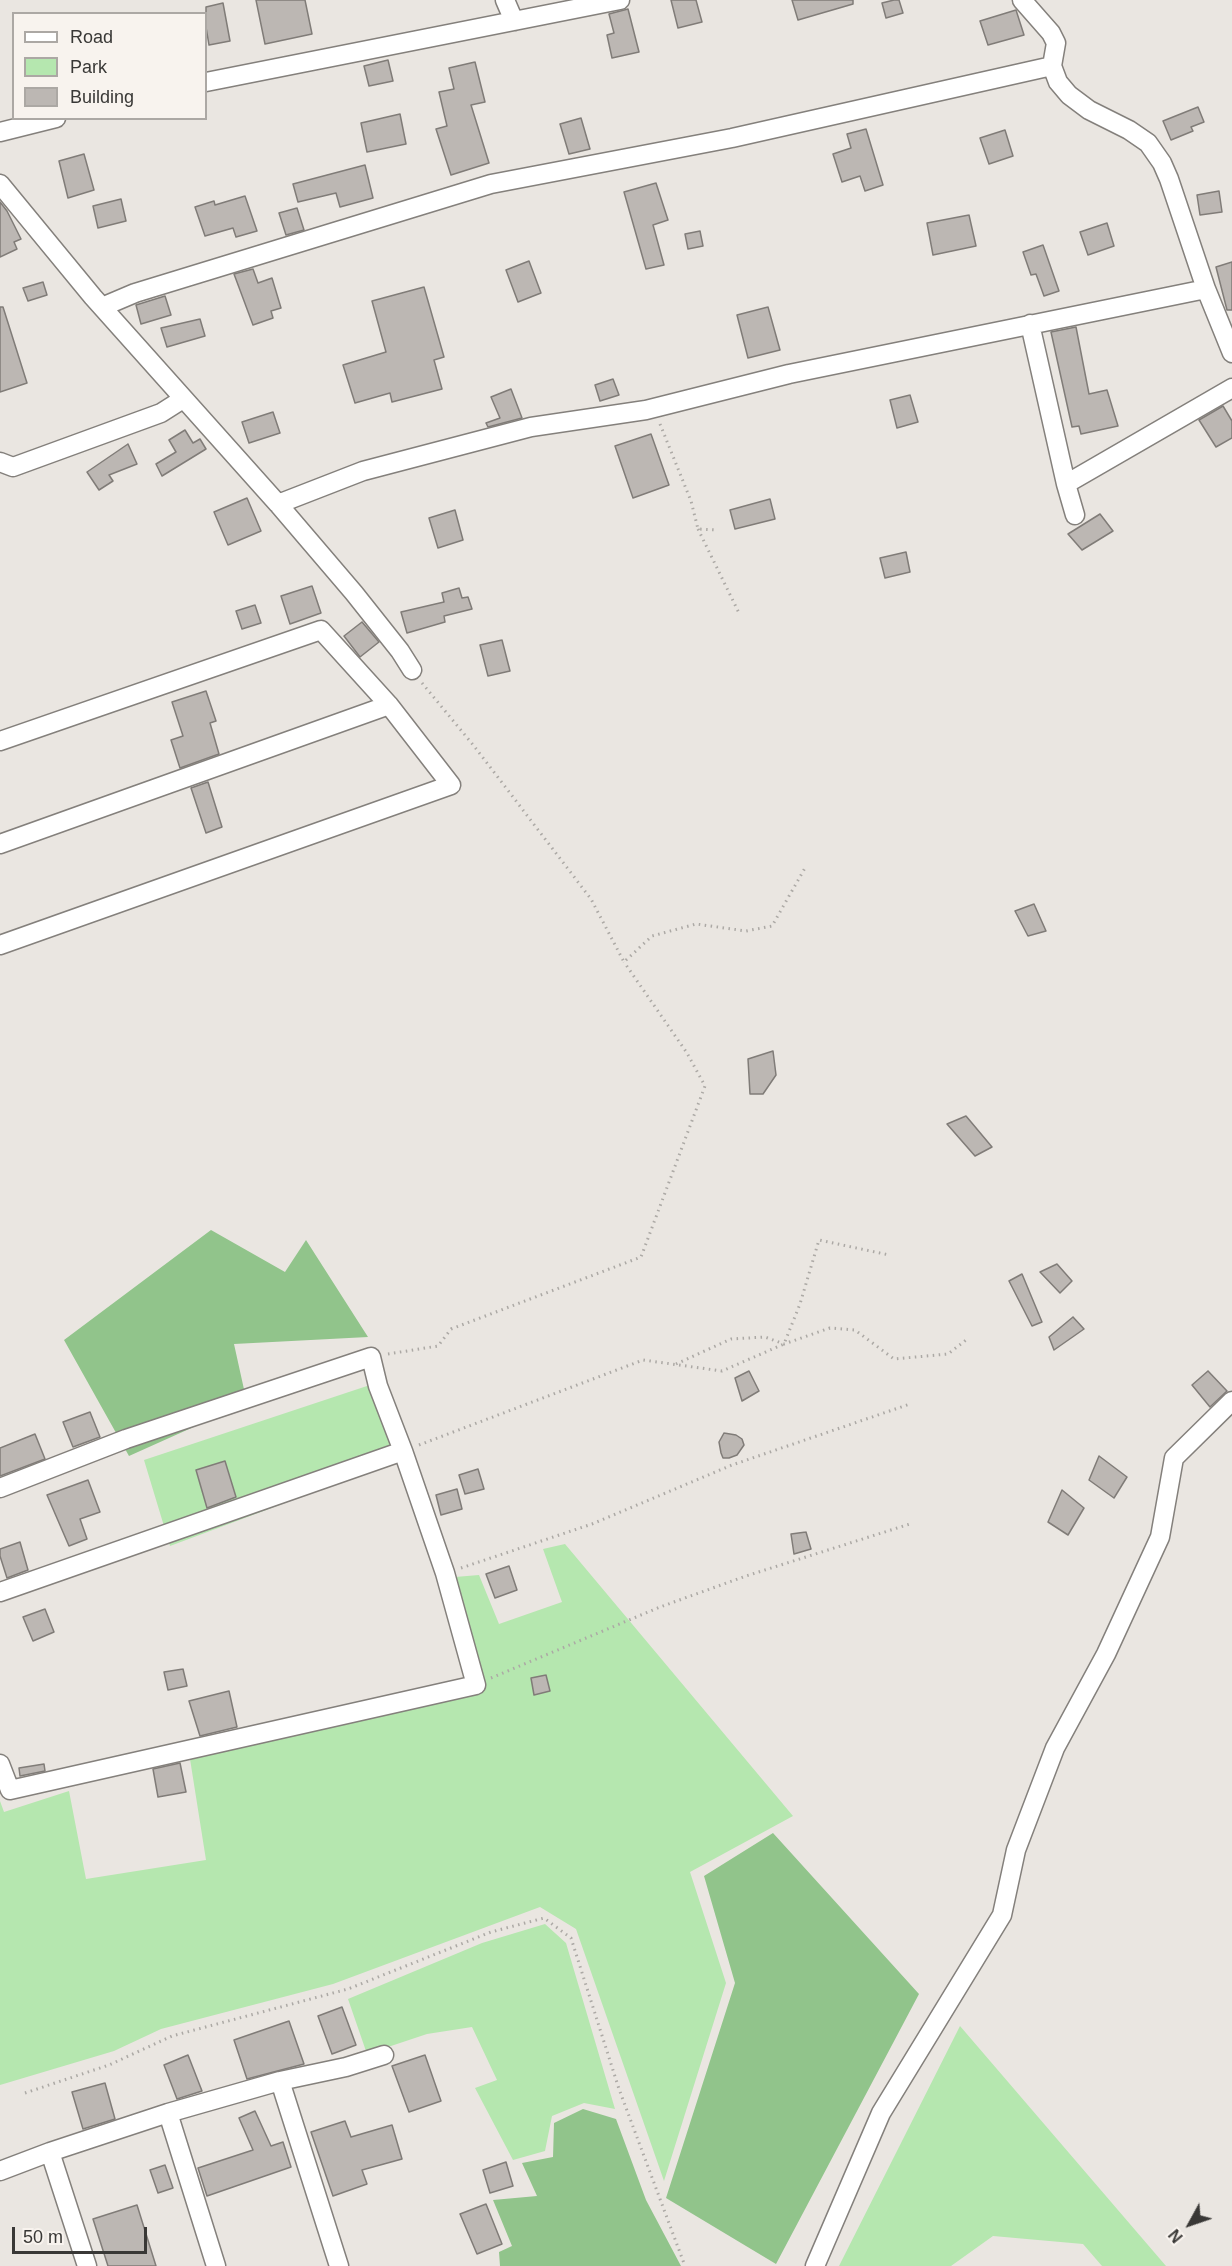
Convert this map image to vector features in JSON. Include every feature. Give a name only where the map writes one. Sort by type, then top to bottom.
[{"type":"street","points":[[505,0],[514,21]]},
{"type":"street","points":[[207,82],[620,0]]},
{"type":"street","points":[[1022,0],[1051,33],[1056,43],[1052,66],[1058,82],[1069,95],[1089,110],[1129,130],[1148,143],[1162,163],[1206,289],[1232,353]]},
{"type":"street","points":[[102,307],[135,293],[491,184],[732,138],[1052,66]]},
{"type":"street","points":[[0,132],[48,120]]},
{"type":"street","points":[[0,184],[102,307],[278,504],[354,593],[400,651],[412,670]]},
{"type":"street","points":[[278,504],[363,471],[531,427],[646,410],[789,375],[1206,289]]},
{"type":"street","points":[[1030,324],[1075,515]]},
{"type":"street","points":[[1066,484],[1232,388]]},
{"type":"street","points":[[0,462],[13,467],[161,413],[183,399]]},
{"type":"street","points":[[0,741],[321,630],[389,705],[451,785],[0,945]]},
{"type":"street","points":[[0,844],[389,705]]},
{"type":"street","points":[[0,1488],[126,1439],[371,1357],[378,1386],[445,1573],[476,1685],[10,1790],[0,1764]]},
{"type":"street","points":[[814,2266],[881,2113],[1002,1915],[1016,1850],[1055,1748],[1106,1654],[1160,1537],[1174,1458],[1232,1401]]},
{"type":"street","points":[[0,1592],[403,1451]]},
{"type":"street","points":[[0,2171],[168,2113],[280,2081],[346,2067],[384,2055]]},
{"type":"street","points":[[280,2081],[339,2266]]},
{"type":"street","points":[[168,2113],[216,2266]]},
{"type":"street","points":[[50,2152],[87,2266]]},
{"type":"path","points":[[646,410],[660,423],[691,501],[698,530],[739,613]]},
{"type":"path","points":[[698,530],[716,530]]},
{"type":"path","points":[[371,1357],[438,1346],[451,1329],[641,1257],[705,1086],[687,1053],[624,962],[591,899],[474,746],[412,670]]},
{"type":"path","points":[[624,962],[652,936],[696,924],[746,931],[772,926],[805,867]]},
{"type":"path","points":[[784,1344],[800,1304],[819,1240],[889,1255]]},
{"type":"path","points":[[403,1451],[643,1360],[722,1371],[784,1344],[830,1328],[855,1330],[894,1359],[948,1354],[966,1340]]},
{"type":"path","points":[[674,1365],[731,1339],[765,1337],[784,1344]]},
{"type":"path","points":[[445,1573],[592,1524],[732,1465],[910,1404]]},
{"type":"path","points":[[476,1685],[660,1607],[746,1576],[913,1523]]},
{"type":"path","points":[[25,2093],[109,2065],[172,2036],[348,1989],[491,1932],[544,1918],[571,1938],[619,2089],[685,2266]]},
{"type":"green space","points":[[211,1230],[285,1272],[306,1240],[368,1337],[234,1344],[247,1403],[129,1456],[64,1340]]},
{"type":"green space","points":[[370,1385],[397,1461],[170,1546],[144,1460]]},
{"type":"green space","points":[[565,1544],[793,1816],[690,1872],[726,1983],[664,2181],[576,1929],[540,1907],[333,1984],[161,2029],[114,2051],[0,2085],[0,1801],[4,1812],[69,1791],[86,1879],[206,1860],[190,1759],[480,1693],[455,1577],[479,1575],[499,1624],[562,1602],[543,1549]]},
{"type":"green space","points":[[773,1833],[919,1994],[776,2264],[666,2198],[735,1983],[704,1876]]},
{"type":"green space","points":[[545,1924],[566,1943],[615,2109],[584,2103],[552,2116],[545,2151],[513,2160],[475,2088],[497,2080],[472,2027],[427,2034],[367,2054],[348,1999],[482,1943]]},
{"type":"green space","points":[[960,2026],[1166,2266],[1102,2266],[1083,2244],[993,2236],[951,2266],[839,2266]]},
{"type":"green space","points":[[583,2109],[616,2119],[646,2200],[681,2266],[500,2266],[499,2252],[512,2246],[493,2200],[537,2196],[522,2163],[553,2157],[554,2123]]},
{"type":"building","points":[[256,0],[305,0],[312,34],[265,44]]},
{"type":"building","points":[[671,0],[696,0],[702,22],[678,28]]},
{"type":"building","points":[[792,0],[853,0],[853,4],[798,20]]},
{"type":"building","points":[[899,0],[903,13],[886,18],[882,3]]},
{"type":"building","points":[[223,3],[230,41],[209,45],[206,7]]},
{"type":"building","points":[[628,9],[639,52],[612,58],[607,35],[614,33],[609,14]]},
{"type":"building","points":[[1016,10],[1024,35],[988,45],[980,21]]},
{"type":"building","points":[[388,60],[393,81],[369,86],[364,66]]},
{"type":"building","points":[[475,62],[485,102],[471,105],[489,163],[451,175],[436,129],[447,126],[439,92],[454,89],[449,68]]},
{"type":"building","points":[[1198,107],[1204,122],[1191,127],[1193,131],[1171,140],[1163,121]]},
{"type":"building","points":[[400,114],[406,144],[367,152],[361,123]]},
{"type":"building","points":[[581,118],[590,149],[569,154],[560,124]]},
{"type":"building","points":[[866,129],[883,185],[865,191],[860,176],[842,182],[833,154],[851,148],[847,134]]},
{"type":"building","points":[[1005,130],[1013,156],[989,164],[980,138]]},
{"type":"building","points":[[84,154],[94,190],[68,198],[59,161]]},
{"type":"building","points":[[365,165],[373,198],[340,207],[336,193],[298,202],[293,184]]},
{"type":"building","points":[[656,183],[668,220],[653,225],[664,265],[646,269],[624,192]]},
{"type":"building","points":[[1219,191],[1222,212],[1200,215],[1197,195]]},
{"type":"building","points":[[245,196],[257,231],[236,237],[233,228],[205,236],[195,207],[214,201],[215,205]]},
{"type":"building","points":[[121,199],[126,221],[98,228],[93,206]]},
{"type":"building","points":[[0,202],[21,239],[14,242],[17,249],[0,257]]},
{"type":"building","points":[[297,208],[304,230],[286,235],[279,213]]},
{"type":"building","points":[[969,215],[976,246],[933,255],[927,223]]},
{"type":"building","points":[[1107,223],[1114,246],[1088,255],[1080,232]]},
{"type":"building","points":[[700,231],[703,246],[688,249],[685,234]]},
{"type":"building","points":[[1043,245],[1059,291],[1044,296],[1036,274],[1031,275],[1023,252]]},
{"type":"building","points":[[529,261],[541,293],[518,302],[506,270]]},
{"type":"building","points":[[1232,262],[1232,310],[1227,310],[1216,267]]},
{"type":"building","points":[[253,269],[258,283],[272,278],[281,308],[271,311],[273,318],[253,325],[234,274]]},
{"type":"building","points":[[43,282],[47,295],[28,301],[23,288]]},
{"type":"building","points":[[424,287],[444,357],[434,360],[442,389],[392,402],[390,393],[355,403],[343,365],[386,352],[372,301]]},
{"type":"building","points":[[165,296],[171,315],[141,324],[136,305]]},
{"type":"building","points":[[0,307],[3,307],[27,383],[0,392]]},
{"type":"building","points":[[768,307],[780,350],[748,358],[737,315]]},
{"type":"building","points":[[200,319],[205,336],[167,347],[161,328]]},
{"type":"building","points":[[1076,327],[1089,394],[1107,390],[1118,426],[1081,434],[1079,426],[1072,427],[1051,332]]},
{"type":"building","points":[[613,379],[619,395],[600,401],[595,385]]},
{"type":"building","points":[[511,389],[522,418],[488,427],[486,423],[500,418],[491,397]]},
{"type":"building","points":[[910,395],[918,422],[897,428],[890,400]]},
{"type":"building","points":[[1223,406],[1232,421],[1232,438],[1216,447],[1199,420]]},
{"type":"building","points":[[273,412],[280,433],[249,443],[242,422]]},
{"type":"building","points":[[185,430],[193,443],[200,439],[206,449],[162,476],[156,464],[176,452],[169,440]]},
{"type":"building","points":[[651,434],[669,485],[633,498],[615,446]]},
{"type":"building","points":[[128,444],[137,464],[109,475],[113,481],[99,490],[87,472]]},
{"type":"building","points":[[247,498],[261,531],[228,545],[214,512]]},
{"type":"building","points":[[770,499],[775,519],[735,529],[730,510]]},
{"type":"building","points":[[455,510],[463,540],[438,548],[429,518]]},
{"type":"building","points":[[1100,514],[1113,531],[1082,550],[1068,534]]},
{"type":"building","points":[[906,552],[910,572],[885,578],[880,558]]},
{"type":"building","points":[[312,586],[321,613],[290,624],[281,596]]},
{"type":"building","points":[[459,588],[462,598],[468,597],[472,609],[444,616],[445,622],[407,633],[401,612],[444,602],[442,593]]},
{"type":"building","points":[[255,605],[261,623],[242,629],[236,611]]},
{"type":"building","points":[[362,622],[379,642],[360,657],[344,636]]},
{"type":"building","points":[[502,640],[510,671],[488,676],[480,645]]},
{"type":"building","points":[[206,691],[216,721],[210,723],[219,754],[180,768],[171,740],[183,736],[172,702]]},
{"type":"building","points":[[208,782],[222,827],[206,833],[191,788]]},
{"type":"building","points":[[1034,904],[1046,931],[1028,936],[1015,911]]},
{"type":"building","points":[[773,1051],[776,1075],[763,1094],[750,1094],[748,1059]]},
{"type":"building","points":[[966,1116],[992,1147],[975,1156],[947,1124]]},
{"type":"building","points":[[1057,1264],[1072,1281],[1060,1293],[1040,1272]]},
{"type":"building","points":[[1022,1274],[1042,1322],[1032,1326],[1009,1281]]},
{"type":"building","points":[[1073,1317],[1084,1329],[1054,1350],[1049,1337]]},
{"type":"building","points":[[749,1371],[759,1391],[742,1401],[735,1378]]},
{"type":"building","points":[[1208,1371],[1227,1391],[1210,1407],[1192,1385]]},
{"type":"building","points":[[90,1412],[100,1437],[73,1447],[63,1422]]},
{"type":"building","points":[[724,1433],[736,1435],[742,1439],[744,1445],[737,1455],[723,1458],[719,1442]]},
{"type":"building","points":[[35,1434],[45,1459],[0,1476],[0,1448]]},
{"type":"building","points":[[1099,1456],[1127,1477],[1114,1498],[1089,1480]]},
{"type":"building","points":[[225,1461],[236,1497],[207,1508],[196,1470]]},
{"type":"building","points":[[478,1469],[484,1489],[465,1494],[459,1475]]},
{"type":"building","points":[[88,1480],[100,1512],[80,1519],[87,1539],[69,1546],[47,1495]]},
{"type":"building","points":[[457,1489],[462,1509],[441,1515],[436,1495]]},
{"type":"building","points":[[1062,1490],[1084,1508],[1068,1535],[1048,1522]]},
{"type":"building","points":[[806,1532],[811,1549],[794,1554],[791,1534]]},
{"type":"building","points":[[20,1542],[28,1570],[7,1578],[0,1549]]},
{"type":"building","points":[[509,1566],[517,1590],[495,1598],[486,1574]]},
{"type":"building","points":[[45,1609],[54,1632],[33,1641],[23,1617]]},
{"type":"building","points":[[183,1669],[187,1686],[168,1690],[164,1672]]},
{"type":"building","points":[[546,1675],[550,1691],[534,1695],[531,1678]]},
{"type":"building","points":[[229,1691],[237,1727],[200,1736],[189,1701]]},
{"type":"building","points":[[180,1763],[186,1792],[158,1797],[153,1769]]},
{"type":"building","points":[[44,1764],[45,1771],[20,1776],[19,1768]]},
{"type":"building","points":[[342,2007],[356,2045],[332,2054],[318,2016]]},
{"type":"building","points":[[289,2021],[304,2064],[247,2079],[234,2040]]},
{"type":"building","points":[[188,2055],[202,2091],[177,2099],[164,2065]]},
{"type":"building","points":[[425,2055],[441,2101],[409,2112],[392,2066]]},
{"type":"building","points":[[105,2083],[115,2119],[83,2129],[72,2092]]},
{"type":"building","points":[[255,2111],[271,2146],[283,2142],[291,2167],[207,2196],[198,2168],[253,2150],[239,2118]]},
{"type":"building","points":[[345,2121],[351,2137],[392,2125],[402,2159],[362,2170],[367,2184],[333,2196],[311,2132]]},
{"type":"building","points":[[506,2162],[513,2186],[490,2193],[483,2170]]},
{"type":"building","points":[[165,2165],[173,2188],[158,2193],[150,2170]]},
{"type":"building","points":[[486,2204],[502,2244],[477,2254],[460,2214]]},
{"type":"building","points":[[137,2205],[156,2266],[108,2266],[93,2219]]}]
